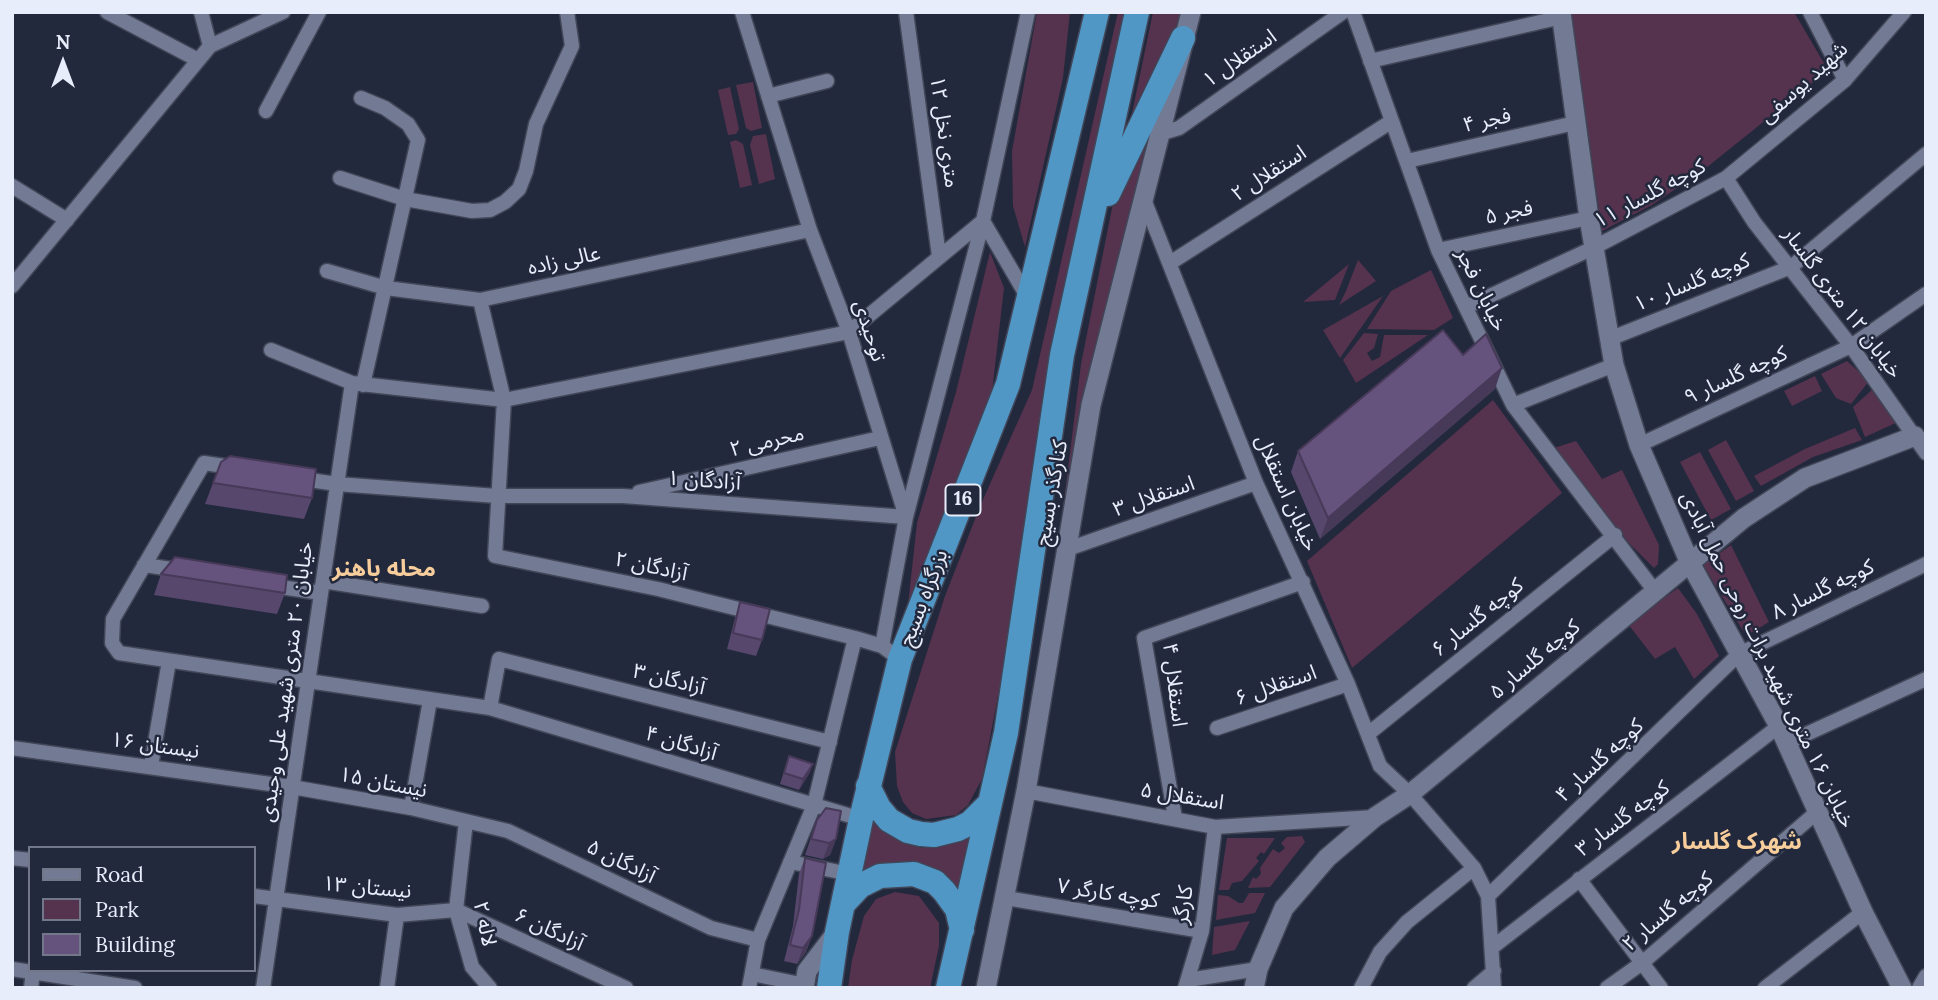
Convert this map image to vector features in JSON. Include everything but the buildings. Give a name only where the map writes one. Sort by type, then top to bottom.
[{"type":"highway","name":"بزرگراه بسیج","points":[[830,988],[837,932],[868,786],[891,652],[1009,384],[1097,12]]},
{"type":"highway","points":[[948,988],[1006,733],[1062,355],[1137,12]]},
{"type":"highway","points":[[1091,229],[1183,38]]},
{"type":"highway","points":[[868,786],[889,820],[908,831],[921,834],[958,830],[988,806]]},
{"type":"highway","points":[[845,902],[860,886],[880,876],[914,874],[935,883],[943,891],[957,909],[963,931]]},
{"type":"street","points":[[107,12],[198,61]]},
{"type":"street","points":[[201,12],[210,46]]},
{"type":"street","points":[[12,286],[210,46],[283,12]]},
{"type":"street","points":[[266,111],[319,12]]},
{"type":"street","points":[[340,178],[405,199],[472,211],[490,210],[519,189],[526,171],[536,124],[572,46],[571,27],[566,12]]},
{"type":"street","name":"توحیدی","points":[[742,12],[810,230],[849,332],[906,517],[891,652]]},
{"type":"street","name":"۱۲ متری نخل","points":[[906,12],[939,256]]},
{"type":"street","points":[[906,517],[983,221],[1028,12]]},
{"type":"street","points":[[1083,79],[1087,12]]},
{"type":"street","name":"کنارگذر بسیج","points":[[986,988],[1026,791],[1091,405],[1191,12]]},
{"type":"street","name":"استقلال ۱","points":[[1159,134],[1179,128],[1343,12]]},
{"type":"street","name":"خیابان فجر","points":[[1353,12],[1438,250],[1513,405],[1615,535],[1654,590]]},
{"type":"street","points":[[1810,12],[1845,80]]},
{"type":"street","name":"شهید یوسفی","points":[[1726,178],[1845,80],[1904,12]]},
{"type":"street","points":[[1370,61],[1561,15]]},
{"type":"street","name":"خیابان ۱۶ متری شهید برات روحی حمل آبادی","points":[[1561,15],[1588,218],[1609,339],[1614,365],[1639,445],[1689,561],[1783,735],[1863,912],[1902,988]]},
{"type":"street","points":[[768,96],[827,81]]},
{"type":"street","name":"خیابان ۲۰ متری شهید علی وحیدی","points":[[263,988],[337,484],[358,384],[386,288],[418,140],[408,124],[385,108],[361,98]]},
{"type":"street","name":"استقلال ۲","points":[[1170,263],[1392,121]]},
{"type":"street","name":"فجر ۴","points":[[1407,161],[1575,123]]},
{"type":"street","name":"کوچه گلسار ۱۰","points":[[1609,339],[1791,267],[1926,154]]},
{"type":"street","name":"کوچه گلسار ۱۱","points":[[1466,307],[1593,248],[1726,178]]},
{"type":"street","name":"خیابان ۱۲ متری گلسار","points":[[1726,178],[1754,222],[1922,433],[1926,453]]},
{"type":"street","points":[[12,186],[67,220]]},
{"type":"street","name":"خیابان استقلال","points":[[1143,197],[1256,483],[1303,582],[1385,774],[1410,794],[1474,868],[1488,896],[1494,946],[1494,988]]},
{"type":"street","name":"فجر ۵","points":[[1438,250],[1588,218]]},
{"type":"street","points":[[271,350],[358,384],[504,400],[849,332],[983,221]]},
{"type":"street","points":[[983,221],[1029,300]]},
{"type":"street","name":"عالی زاده","points":[[327,271],[386,288],[480,300],[810,230]]},
{"type":"street","name":"کوچه گلسار ۹","points":[[1639,445],[1851,346],[1926,294]]},
{"type":"street","points":[[480,300],[504,400],[498,496]]},
{"type":"street","points":[[1513,405],[1614,365]]},
{"type":"street","name":"کوچه گلسار ۵","points":[[1256,979],[1284,908],[1327,858],[1374,817],[1410,794],[1744,518],[1805,478],[1922,433]]},
{"type":"street","name":"محرمی ۲","points":[[623,496],[880,438]]},
{"type":"street","points":[[199,573],[144,565],[204,463],[257,471]]},
{"type":"street","points":[[720,474],[711,484],[711,494],[725,503]]},
{"type":"street","name":"آزادگان ۱","points":[[284,476],[337,484],[498,496],[623,496],[906,517]]},
{"type":"street","name":"استقلال ۳","points":[[1065,550],[1256,483]]},
{"type":"street","name":"آزادگان ۲","points":[[498,496],[495,556],[658,589],[855,638]]},
{"type":"street","name":"کوچه گلسار ۶","points":[[1368,734],[1615,535]]},
{"type":"street","name":"کوچه گلسار ۸","points":[[1739,654],[1926,564]]},
{"type":"street","name":"آزادگان ۴","points":[[144,565],[113,620],[112,643],[119,653],[490,708],[861,819]]},
{"type":"street","points":[[253,582],[322,587],[482,606]]},
{"type":"street","name":"استقلال ۴","points":[[1175,818],[1143,638],[1303,582]]},
{"type":"street","points":[[837,932],[807,971],[804,986],[750,981],[758,940],[814,805],[855,638],[891,652]]},
{"type":"street","name":"کوچه گلسار ۴","points":[[1488,896],[1739,654]]},
{"type":"street","name":"آزادگان ۳","points":[[490,708],[499,659],[830,742]]},
{"type":"street","points":[[151,766],[169,661]]},
{"type":"street","name":"کوچه گلسار ۳","points":[[1494,946],[1579,879],[1783,735],[1926,679]]},
{"type":"street","name":"استقلال ۶","points":[[1217,728],[1348,684]]},
{"type":"street","points":[[411,808],[430,700]]},
{"type":"street","name":"نیستان ۱۶","points":[[12,748],[292,788]]},
{"type":"street","name":"نیستان ۱۵","points":[[292,788],[411,808],[466,821]]},
{"type":"street","name":"استقلال ۵","points":[[1026,791],[1215,827],[1374,817]]},
{"type":"street","name":"کوچه گلسار ۲","points":[[1607,988],[1642,963],[1817,812]]},
{"type":"street","name":"لاله ۲","points":[[466,821],[456,909],[472,967],[490,988]]},
{"type":"street","name":"آزادگان ۵","points":[[466,821],[508,831],[710,928],[758,940]]},
{"type":"street","name":"کارگر","points":[[1187,984],[1202,931],[1215,827]]},
{"type":"street","points":[[790,862],[850,874]]},
{"type":"street","points":[[1361,988],[1380,952],[1407,922],[1474,868]]},
{"type":"street","points":[[1579,879],[1661,988]]},
{"type":"street","name":"نیستان ۱۳","points":[[256,896],[397,915],[456,909]]},
{"type":"street","name":"کوچه کارگر ۷","points":[[1006,898],[1202,931]]},
{"type":"street","name":"آزادگان ۶","points":[[456,909],[626,988]]},
{"type":"street","points":[[1765,988],[1863,912]]},
{"type":"street","points":[[387,988],[397,915]]},
{"type":"street","points":[[465,942],[472,929],[485,924]]},
{"type":"street","points":[[1474,988],[1494,971]]},
{"type":"street","points":[[39,972],[135,988]]},
{"type":"street","points":[[1920,988],[1926,976]]},
{"type":"street","points":[[1187,984],[1256,979]]},
{"type":"green space","points":[[1037,12],[1070,12],[1063,78],[1025,247],[1013,206],[1012,151]]},
{"type":"green space","points":[[1118,12],[1126,12],[1053,339],[1007,649],[982,779],[968,805],[956,815],[926,819],[912,813],[903,802],[897,786],[895,752],[945,596],[981,504],[1032,390]]},
{"type":"green space","points":[[1153,12],[1182,12],[1168,51],[1129,128]]},
{"type":"green space","points":[[1571,12],[1794,12],[1828,70],[1706,168],[1652,205],[1602,231]]},
{"type":"green space","points":[[753,82],[762,128],[751,131],[746,128],[736,85]]},
{"type":"green space","points":[[730,87],[739,129],[736,134],[728,135],[718,90]]},
{"type":"green space","points":[[766,134],[775,179],[759,184],[750,145],[753,136]]},
{"type":"green space","points":[[1151,137],[1060,533],[1081,364],[1114,198]]},
{"type":"green space","points":[[736,140],[743,144],[752,185],[740,188],[730,142]]},
{"type":"green space","points":[[990,252],[1004,288],[992,392],[966,471],[906,623],[917,523],[956,392]]},
{"type":"green space","points":[[1358,260],[1376,281],[1339,305],[1346,291]]},
{"type":"green space","points":[[1349,264],[1335,300],[1303,302]]},
{"type":"green space","points":[[1431,270],[1453,318],[1434,330],[1367,329],[1391,291]]},
{"type":"green space","points":[[1383,296],[1340,358],[1323,330]]},
{"type":"green space","points":[[1364,333],[1378,334],[1374,348],[1367,353],[1372,361],[1380,357],[1384,335],[1428,335],[1356,383],[1343,360]]},
{"type":"green space","points":[[1847,361],[1869,381],[1851,404],[1836,398],[1821,374]]},
{"type":"green space","points":[[1815,376],[1822,391],[1792,406],[1784,391]]},
{"type":"green space","points":[[1873,389],[1900,421],[1865,437],[1853,407]]},
{"type":"green space","points":[[1493,400],[1562,493],[1352,668],[1307,561]]},
{"type":"green space","points":[[1855,428],[1862,440],[1813,457],[1761,486],[1754,476],[1805,449]]},
{"type":"green space","points":[[1726,440],[1754,491],[1736,501],[1708,450]]},
{"type":"green space","points":[[1576,441],[1602,479],[1622,470],[1659,545],[1658,564],[1654,568],[1628,542],[1554,448]]},
{"type":"green space","points":[[1700,452],[1731,509],[1711,520],[1680,462]]},
{"type":"green space","points":[[1731,545],[1769,622],[1746,636],[1703,565]]},
{"type":"green space","points":[[1678,588],[1697,614],[1719,656],[1694,679],[1675,647],[1655,659],[1628,624]]},
{"type":"green space","points":[[874,814],[896,839],[922,848],[948,844],[971,833],[957,895],[861,875]]},
{"type":"green space","points":[[1302,836],[1305,842],[1270,887],[1248,888],[1253,877],[1256,879],[1261,874],[1260,868],[1273,849],[1279,853],[1285,848],[1281,843],[1287,837]]},
{"type":"green space","points":[[1227,838],[1275,838],[1264,854],[1261,852],[1256,858],[1259,861],[1242,881],[1232,883],[1229,890],[1219,890]]},
{"type":"green space","points":[[895,892],[919,896],[939,923],[939,946],[930,988],[848,988],[852,960],[864,916],[876,899]]},
{"type":"green space","points":[[1249,893],[1265,893],[1255,913],[1216,920],[1218,895],[1243,903]]},
{"type":"green space","points":[[1250,921],[1235,950],[1212,955],[1214,927]]},
{"type":"district","name":"محله باهنر","points":[[384,569]]},
{"type":"district","name":"شهرک گلسار","points":[[1737,842]]}]
